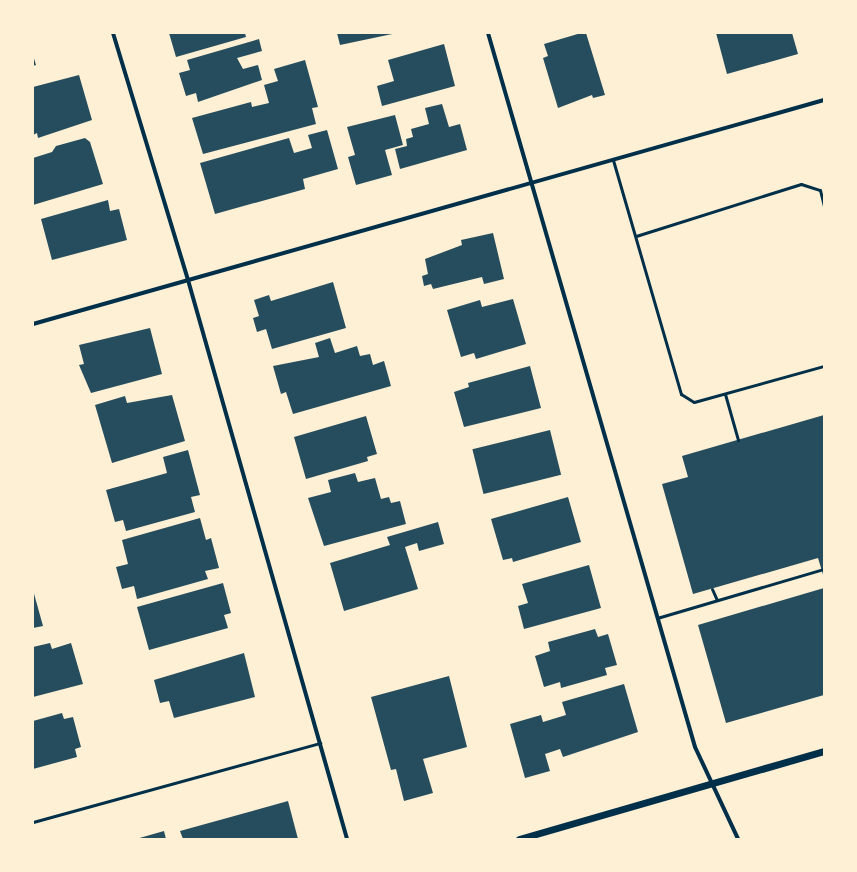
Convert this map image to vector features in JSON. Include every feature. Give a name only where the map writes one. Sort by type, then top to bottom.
[{"type":"street","points":[[113,33],[188,280],[347,839]]},
{"type":"street","points":[[488,33],[695,747],[714,783],[738,839]]},
{"type":"street","points":[[33,324],[824,100]]},
{"type":"street","points":[[519,839],[824,751]]},
{"type":"lane","points":[[613,160],[681,394],[694,402],[824,366]]},
{"type":"lane","points":[[636,236],[801,184],[820,190],[824,206]]},
{"type":"lane","points":[[725,394],[738,440]]},
{"type":"lane","points":[[658,618],[824,569]]},
{"type":"lane","points":[[712,589],[717,600]]},
{"type":"lane","points":[[33,822],[320,743]]},
{"type":"building","points":[[169,33],[245,33],[246,37],[176,57]]},
{"type":"building","points":[[337,33],[397,33],[340,45]]},
{"type":"building","points":[[581,33],[586,33],[605,95],[593,98],[592,95],[558,108],[543,58],[548,56],[544,44]]},
{"type":"building","points":[[716,33],[792,33],[798,54],[727,74]]},
{"type":"building","points":[[259,39],[262,51],[237,58],[243,69],[258,65],[262,80],[198,102],[196,93],[186,96],[179,73],[190,70],[187,60]]},
{"type":"building","points":[[444,44],[455,86],[382,106],[377,86],[394,81],[388,60]]},
{"type":"building","points":[[33,55],[36,65],[33,66]]},
{"type":"building","points":[[305,60],[318,107],[312,108],[316,124],[203,154],[192,118],[251,102],[252,107],[269,103],[264,85],[278,81],[274,69]]},
{"type":"building","points":[[79,75],[92,120],[38,138],[37,133],[33,135],[33,87]]},
{"type":"building","points":[[442,104],[449,127],[460,124],[467,150],[400,169],[395,149],[407,146],[406,139],[413,137],[411,129],[429,124],[425,108]]},
{"type":"building","points":[[395,115],[403,145],[385,150],[392,175],[356,185],[348,157],[355,155],[347,127]]},
{"type":"building","points":[[327,130],[338,169],[303,179],[305,189],[215,214],[200,163],[289,138],[294,153],[312,148],[308,135]]},
{"type":"building","points":[[85,138],[90,142],[103,184],[33,205],[33,158],[52,152],[56,146]]},
{"type":"building","points":[[108,200],[110,211],[119,209],[127,240],[52,260],[41,219]]},
{"type":"building","points":[[493,233],[504,279],[484,284],[482,277],[433,289],[431,284],[424,286],[422,276],[428,274],[425,259],[462,245],[461,240]]},
{"type":"building","points":[[333,282],[346,328],[272,349],[266,329],[257,332],[253,318],[259,316],[254,300],[269,295],[271,301]]},
{"type":"building","points":[[513,299],[526,344],[476,359],[474,353],[461,357],[447,310],[480,300],[482,307]]},
{"type":"building","points":[[150,328],[162,374],[91,393],[79,365],[84,364],[79,345]]},
{"type":"building","points":[[330,338],[335,353],[357,346],[360,356],[370,354],[373,365],[384,361],[391,386],[293,414],[286,392],[281,394],[273,366],[319,357],[315,343]]},
{"type":"building","points":[[530,366],[541,408],[464,427],[454,392],[469,387],[468,383]]},
{"type":"building","points":[[172,395],[185,441],[112,463],[95,405],[125,396],[127,403]]},
{"type":"building","points":[[824,415],[824,578],[818,558],[693,594],[662,484],[688,477],[682,456]]},
{"type":"building","points":[[366,416],[377,454],[367,457],[368,461],[306,479],[294,437]]},
{"type":"building","points":[[550,430],[561,475],[484,494],[472,449]]},
{"type":"building","points":[[188,450],[200,495],[191,497],[195,512],[126,531],[123,520],[115,522],[106,490],[167,473],[163,457]]},
{"type":"building","points":[[355,473],[358,482],[375,478],[381,499],[389,497],[391,503],[400,501],[406,524],[324,546],[308,498],[331,492],[328,480]]},
{"type":"building","points":[[568,497],[581,542],[513,562],[512,558],[503,560],[491,519]]},
{"type":"building","points":[[200,518],[206,540],[211,538],[219,568],[205,571],[208,579],[137,599],[134,586],[122,589],[116,567],[128,564],[122,540]]},
{"type":"building","points":[[438,522],[444,544],[419,551],[417,543],[405,547],[418,589],[344,611],[330,563],[390,545],[387,537]]},
{"type":"building","points":[[589,565],[601,608],[524,629],[518,606],[528,603],[522,584]]},
{"type":"building","points":[[223,583],[231,613],[224,615],[228,628],[149,650],[137,607]]},
{"type":"building","points":[[824,588],[824,695],[726,723],[698,625]]},
{"type":"building","points":[[33,590],[43,626],[33,628]]},
{"type":"building","points":[[595,629],[598,637],[608,634],[617,665],[605,668],[607,675],[561,688],[560,682],[544,687],[535,656],[550,651],[548,642]]},
{"type":"building","points":[[50,643],[52,649],[71,643],[83,684],[33,697],[33,647]]},
{"type":"building","points":[[244,653],[255,697],[174,718],[169,701],[160,703],[154,680]]},
{"type":"building","points":[[449,676],[467,747],[423,759],[433,793],[404,801],[396,769],[391,770],[371,697]]},
{"type":"building","points":[[624,684],[638,732],[563,757],[560,749],[545,754],[550,771],[525,778],[510,724],[541,715],[543,722],[566,715],[562,702]]},
{"type":"building","points":[[62,713],[64,719],[73,717],[81,747],[75,749],[77,757],[33,769],[33,721]]},
{"type":"building","points":[[288,801],[298,839],[183,839],[180,831]]},
{"type":"building","points":[[164,831],[166,839],[136,839]]}]
